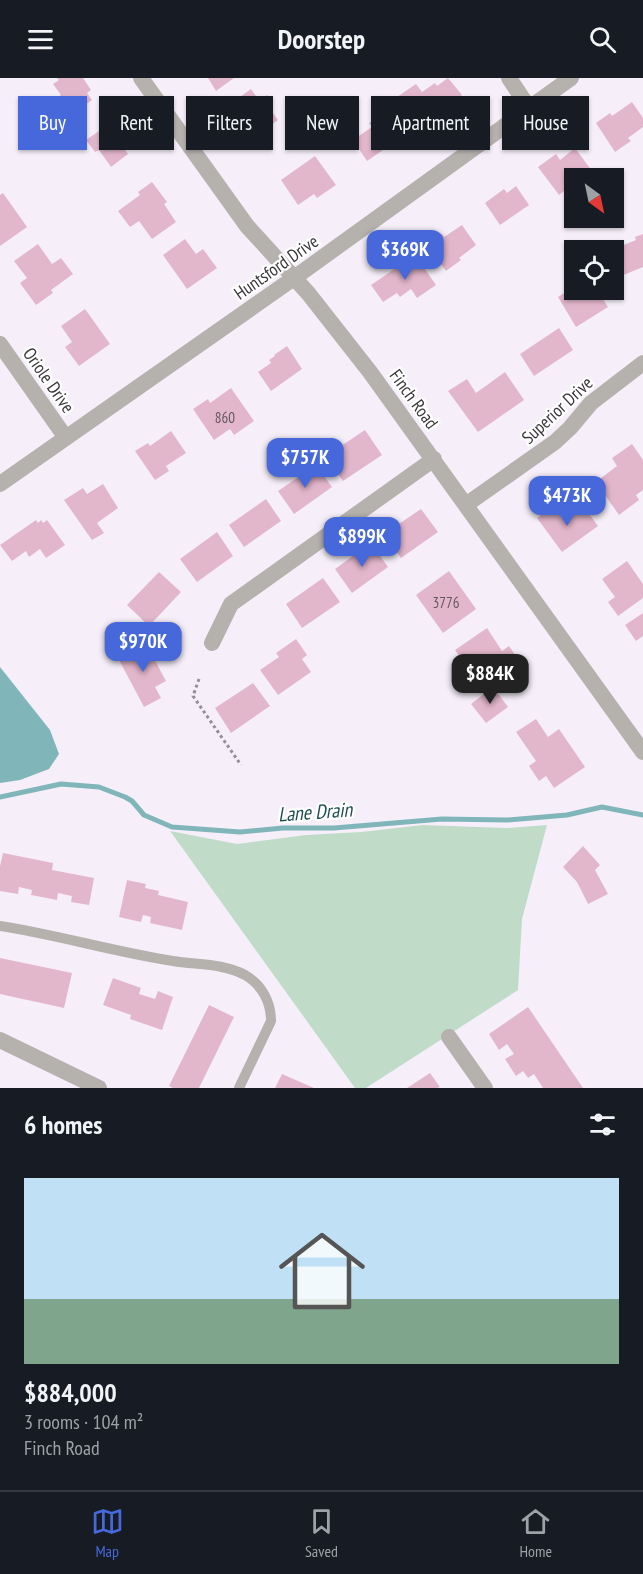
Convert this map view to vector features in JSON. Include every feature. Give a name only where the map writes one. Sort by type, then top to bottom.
[{"type":"street","name":"Finch Road","points":[[141,78],[227,200],[370,372],[643,752]]},
{"type":"street","points":[[508,78],[521,96]]},
{"type":"street","name":"Huntsford Drive","points":[[546,96],[571,78]]},
{"type":"street","name":"Huntsford Drive","points":[[0,484],[294,278],[502,128]]},
{"type":"street","name":"Oriole Drive","points":[[0,344],[66,438]]},
{"type":"street","name":"Superior Drive","points":[[466,504],[555,442],[591,403],[643,363]]},
{"type":"street","points":[[212,643],[231,604],[434,459]]},
{"type":"street","points":[[449,1036],[485,1088]]},
{"type":"street","points":[[0,1040],[99,1088]]},
{"type":"lane","points":[[0,926],[173,961],[217,967],[245,975],[255,982],[267,999],[271,1009],[271,1021],[239,1088]]},
{"type":"path","points":[[200,679],[193,696],[240,765]]},
{"type":"green space","points":[[423,825],[507,828],[547,825],[522,919],[518,990],[366,1088],[355,1088],[170,831],[237,844],[306,835]]},
{"type":"water","points":[[0,667],[50,730],[59,754],[49,769],[20,780],[0,783]]},
{"type":"building","points":[[57,78],[83,78],[91,90],[87,93],[92,100],[87,103],[87,96],[59,96],[61,95],[53,84],[59,80]]},
{"type":"building","points":[[208,78],[234,78],[216,91]]},
{"type":"building","points":[[448,78],[462,95],[398,96],[416,84],[422,92],[435,83],[437,86]]},
{"type":"building","points":[[251,89],[256,96],[241,96]]},
{"type":"building","points":[[632,102],[643,118],[643,127],[628,138],[631,141],[615,152],[596,123],[610,113],[612,116]]},
{"type":"building","points":[[273,113],[278,120],[273,124]]},
{"type":"building","points":[[371,128],[371,150],[383,150],[367,161],[359,149],[359,136]]},
{"type":"building","points":[[99,131],[99,150],[95,152],[87,139]]},
{"type":"building","points":[[99,150],[125,150],[128,154],[111,167]]},
{"type":"building","points":[[572,150],[576,150],[590,168],[564,168],[564,191],[559,195],[538,167],[556,154],[560,160]]},
{"type":"building","points":[[315,156],[336,185],[317,198],[314,194],[298,205],[281,180]]},
{"type":"building","points":[[152,182],[167,202],[164,204],[176,222],[152,239],[139,221],[130,227],[118,211],[140,195],[138,192]]},
{"type":"building","points":[[516,186],[529,205],[500,225],[485,203],[504,189],[507,193]]},
{"type":"building","points":[[3,193],[27,227],[0,246],[0,195]]},
{"type":"building","points":[[462,225],[476,245],[446,271],[427,245],[442,234],[444,237]]},
{"type":"building","points":[[643,234],[643,267],[624,275],[624,245],[636,240],[635,237]]},
{"type":"building","points":[[185,239],[196,254],[203,249],[217,268],[187,289],[163,255]]},
{"type":"building","points":[[38,244],[52,264],[61,258],[73,274],[51,290],[53,293],[36,305],[20,283],[27,278],[14,261]]},
{"type":"building","points":[[416,256],[436,285],[417,298],[411,289],[400,297],[397,293],[383,302],[371,285]]},
{"type":"building","points":[[564,293],[564,300],[603,300],[608,307],[576,327],[558,297]]},
{"type":"building","points":[[85,309],[110,344],[79,366],[65,347],[72,342],[61,326]]},
{"type":"building","points":[[559,328],[573,350],[534,376],[520,354]]},
{"type":"building","points":[[287,346],[302,369],[271,391],[258,372],[271,363],[269,360],[274,355]]},
{"type":"building","points":[[505,372],[524,400],[478,432],[448,391],[467,379],[476,393]]},
{"type":"building","points":[[231,388],[254,421],[234,435],[230,429],[214,440],[193,409],[208,399],[210,403]]},
{"type":"building","points":[[365,430],[382,455],[343,481],[326,456]]},
{"type":"building","points":[[171,431],[186,453],[166,466],[169,471],[155,480],[135,451],[148,443],[150,446]]},
{"type":"building","points":[[632,444],[643,460],[643,490],[636,495],[639,500],[619,515],[596,482],[617,466],[612,458]]},
{"type":"building","points":[[316,465],[332,487],[294,514],[278,491]]},
{"type":"building","points":[[103,484],[118,508],[97,523],[104,533],[92,540],[64,500],[83,488],[87,494]]},
{"type":"building","points":[[266,499],[281,521],[244,547],[229,525]]},
{"type":"building","points":[[553,506],[564,521],[584,507],[598,526],[562,552],[537,518]]},
{"type":"building","points":[[421,509],[438,532],[401,558],[384,534]]},
{"type":"building","points":[[36,520],[38,523],[41,520],[43,523],[47,520],[65,545],[46,558],[40,549],[29,557],[26,551],[12,561],[0,545]]},
{"type":"building","points":[[217,532],[233,556],[197,582],[180,559]]},
{"type":"building","points":[[371,543],[388,567],[352,593],[335,569]]},
{"type":"building","points":[[627,561],[643,584],[643,598],[618,616],[608,602],[615,597],[602,579]]},
{"type":"building","points":[[449,571],[476,609],[443,633],[416,595]]},
{"type":"building","points":[[159,572],[181,592],[149,626],[127,605]]},
{"type":"building","points":[[323,578],[340,602],[302,628],[286,604]]},
{"type":"building","points":[[643,613],[643,636],[636,641],[625,625]]},
{"type":"building","points":[[487,628],[502,651],[509,646],[520,662],[482,688],[455,650]]},
{"type":"building","points":[[296,639],[307,655],[302,659],[311,672],[278,695],[260,670],[279,657],[276,653]]},
{"type":"building","points":[[145,642],[166,681],[155,687],[161,698],[144,707],[117,656]]},
{"type":"building","points":[[253,683],[270,706],[231,733],[215,708]]},
{"type":"building","points":[[493,687],[508,707],[486,723],[471,704]]},
{"type":"building","points":[[536,719],[548,737],[559,729],[585,767],[554,788],[546,776],[539,781],[529,766],[536,761],[516,732]]},
{"type":"building","points":[[583,846],[600,865],[595,870],[608,894],[588,904],[577,882],[563,867]]},
{"type":"building","points":[[3,853],[53,863],[52,870],[94,878],[89,905],[71,902],[72,896],[58,893],[57,900],[31,895],[32,890],[19,887],[18,894],[0,891],[0,866]]},
{"type":"building","points":[[127,880],[146,884],[145,888],[159,891],[158,895],[188,902],[182,930],[150,923],[151,917],[143,915],[141,922],[119,917]]},
{"type":"building","points":[[0,958],[72,973],[64,1008],[0,994]]},
{"type":"building","points":[[113,978],[141,988],[139,994],[155,999],[158,991],[173,997],[162,1030],[130,1019],[131,1015],[103,1005]]},
{"type":"building","points":[[209,1005],[234,1017],[199,1088],[173,1088],[169,1086]]},
{"type":"building","points":[[528,1007],[583,1088],[543,1088],[534,1074],[528,1078],[523,1071],[516,1076],[505,1059],[514,1054],[507,1044],[499,1050],[489,1034]]},
{"type":"building","points":[[430,1073],[440,1087],[407,1088]]},
{"type":"building","points":[[282,1074],[314,1088],[275,1088]]},
{"type":"waterway","name":"Lane Drain","points":[[0,797],[61,784],[99,787],[125,797],[132,801],[144,815],[172,827],[240,832],[283,828],[334,828],[442,819],[507,820],[567,815],[602,807],[643,815]]}]
